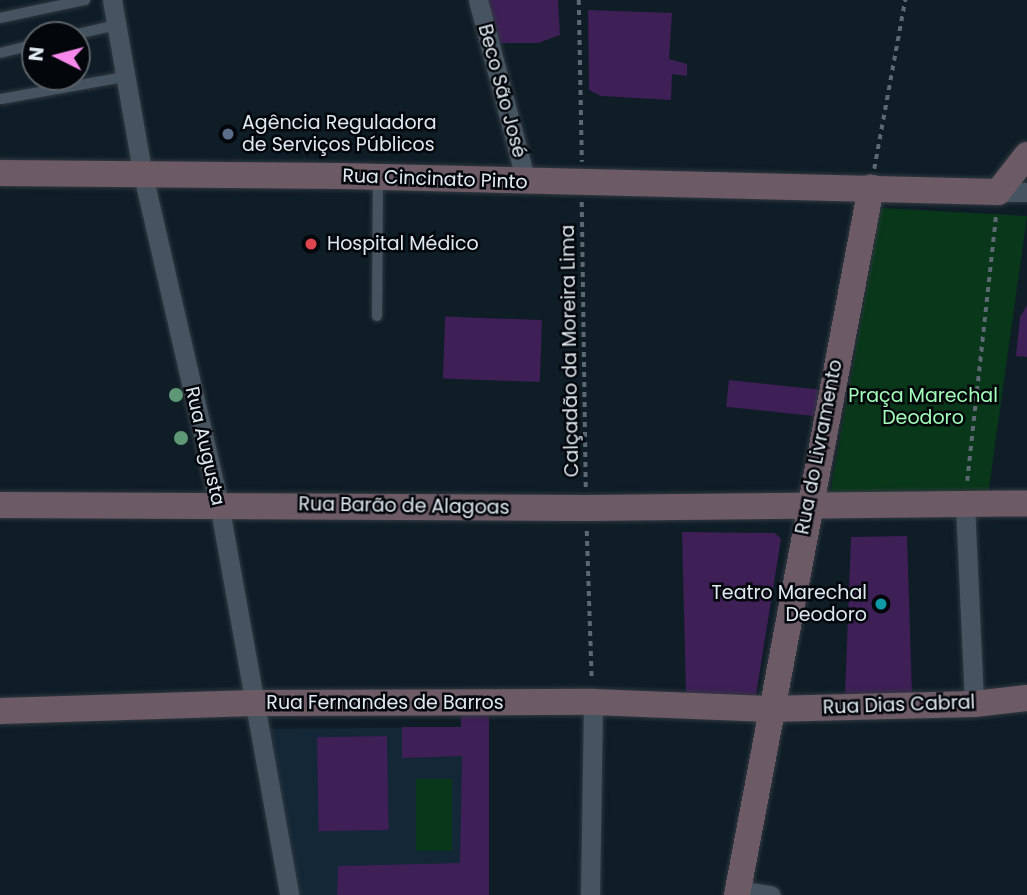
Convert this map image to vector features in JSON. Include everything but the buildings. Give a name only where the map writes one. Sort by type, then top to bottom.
[{"type":"street","name":"Rua Augusta","points":[[111,0],[142,175],[219,504],[289,895]]},
{"type":"street","name":"Beco São José","points":[[478,0],[526,182]]},
{"type":"street","points":[[998,192],[1027,155]]},
{"type":"street","name":"Rua Cincinato Pinto","points":[[0,173],[378,177],[998,192]]},
{"type":"street","name":"Rua do Livramento","points":[[738,893],[808,505],[870,188]]},
{"type":"street","points":[[998,192],[1027,192]]},
{"type":"street","name":"Rua Barão de Alagoas","points":[[0,505],[219,504],[586,508],[1027,503]]},
{"type":"street","points":[[965,504],[974,704]]},
{"type":"street","name":"Rua Dias Cabral","points":[[770,709],[974,704],[1027,698]]},
{"type":"street","points":[[590,895],[593,702]]},
{"type":"street","name":"Rua Fernandes de Barros","points":[[0,711],[254,704],[593,702],[770,709]]},
{"type":"street","points":[[738,893],[771,895]]},
{"type":"lane","points":[[0,18],[85,0]]},
{"type":"lane","points":[[91,31],[116,25]]},
{"type":"lane","points":[[0,53],[21,48]]},
{"type":"lane","points":[[1,99],[125,77]]},
{"type":"lane","points":[[377,316],[378,177]]},
{"type":"path","name":"Calçadão da Moreira Lima","points":[[579,0],[586,508],[593,702]]},
{"type":"path","points":[[870,188],[905,0]]},
{"type":"path","points":[[965,504],[998,192]]},
{"type":"shaded area","points":[[489,715],[489,895],[294,895],[266,729],[461,727],[461,716]]},
{"type":"green space","name":"Praça Marechal Deodoro","points":[[881,208],[1027,216],[988,495],[830,494]]},
{"type":"green space","points":[[416,779],[452,779],[452,851],[416,851]]},
{"type":"place","name":"Agência Reguladora de Serviços Públicos","points":[[228,134]]},
{"type":"place","name":"Hospital Médico","points":[[311,244]]},
{"type":"place","name":"Teatro Marechal Deodoro","points":[[881,604]]}]
